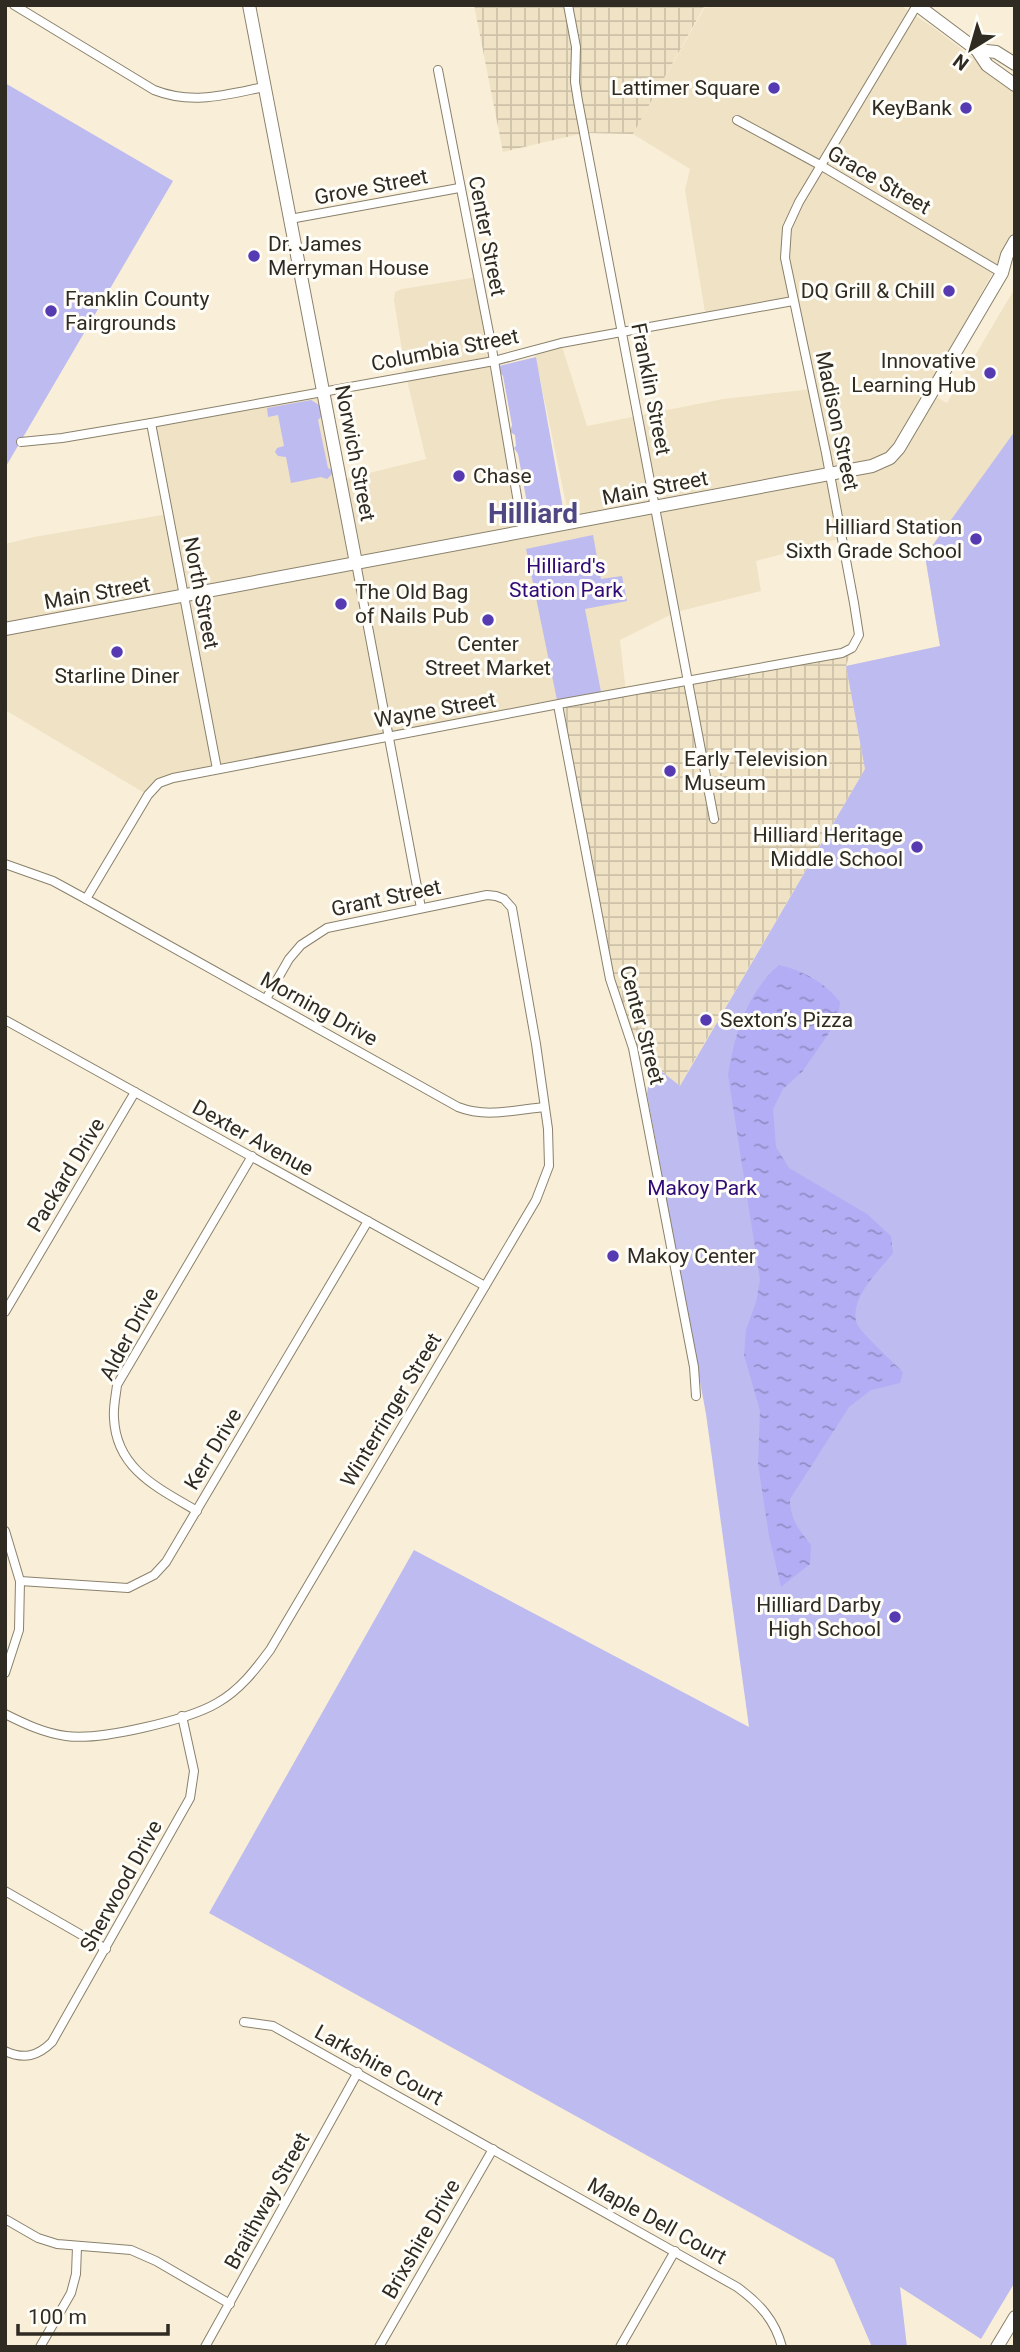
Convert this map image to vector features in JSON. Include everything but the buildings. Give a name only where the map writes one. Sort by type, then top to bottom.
[{"type":"main road","name":"Norwich Street","points":[[249,5],[356,563]]},
{"type":"main road","points":[[917,5],[977,50],[987,65],[1015,85]]},
{"type":"main road","points":[[977,50],[996,52],[1015,64]]},
{"type":"main road","name":"Main Street","points":[[5,629],[872,466],[895,453],[1002,273],[1007,255],[1015,242]]},
{"type":"main road","name":"Main Street","points":[[1002,273],[1015,262]]},
{"type":"main road","points":[[997,2347],[1015,2317]]},
{"type":"street","points":[[14,5],[154,90],[173,97],[194,99],[264,88]]},
{"type":"street","name":"Franklin Street","points":[[568,5],[576,47],[575,82],[578,101],[714,819]]},
{"type":"street","name":"Madison Street","points":[[852,648],[859,635],[830,475],[785,258],[787,228],[820,165],[917,5]]},
{"type":"street","name":"Center Street","points":[[438,70],[494,360],[523,532]]},
{"type":"street","name":"Grace Street","points":[[737,120],[820,165],[1002,273]]},
{"type":"street","name":"Grove Street","points":[[290,219],[459,188]]},
{"type":"street","name":"Columbia Street","points":[[21,442],[151,423],[494,360],[561,343],[793,301]]},
{"type":"street","name":"North Street","points":[[151,423],[217,769]]},
{"type":"street","name":"Norwich Street","points":[[356,563],[421,908]]},
{"type":"street","name":"Wayne Street","points":[[86,898],[148,795],[159,783],[173,778],[689,679],[842,653],[852,648]]},
{"type":"street","name":"Center Street","points":[[558,705],[610,979],[634,1048],[694,1367],[696,1396]]},
{"type":"street","name":"Morning Drive","points":[[5,864],[53,881],[86,898],[458,1107],[472,1112],[488,1113],[544,1107]]},
{"type":"street","name":"Grant Street","points":[[266,999],[300,945],[327,928],[486,895],[504,900]]},
{"type":"street","name":"Winterringer Street","points":[[5,1714],[35,1728],[68,1736],[111,1734],[182,1716],[217,1703],[246,1681],[270,1650],[536,1200],[549,1166],[548,1129],[515,919],[512,908],[504,900]]},
{"type":"street","name":"Dexter Avenue","points":[[6,1022],[485,1286]]},
{"type":"street","name":"Packard Drive","points":[[5,1312],[135,1092]]},
{"type":"street","name":"Alder Drive","points":[[197,1511],[145,1480],[122,1453],[113,1418],[117,1385],[252,1156]]},
{"type":"street","name":"Kerr Drive","points":[[20,1581],[128,1588],[154,1575],[166,1562],[197,1511],[368,1221]]},
{"type":"street","points":[[5,1531],[20,1581],[19,1630],[5,1673]]},
{"type":"street","name":"Sherwood Drive","points":[[5,2051],[20,2056],[32,2056],[52,2042],[190,1798],[194,1770],[182,1716]]},
{"type":"street","points":[[5,1891],[106,1949]]},
{"type":"street","name":"Larkshire Court","points":[[244,2022],[273,2026],[493,2149]]},
{"type":"street","name":"Braithway Street","points":[[205,2347],[358,2072]]},
{"type":"street","name":"Maple Dell Court","points":[[493,2149],[737,2287],[752,2298],[774,2324],[782,2347]]},
{"type":"street","name":"Brixshire Drive","points":[[379,2347],[493,2149]]},
{"type":"street","points":[[5,2219],[38,2238],[57,2244],[131,2250],[156,2261],[230,2304]]},
{"type":"street","points":[[40,2347],[71,2293],[76,2274],[76,2247]]},
{"type":"street","points":[[620,2347],[675,2251]]},
{"type":"shaded area","points":[[474,5],[705,5],[633,134],[584,133],[503,152]]},
{"type":"shaded area","points":[[706,5],[900,5],[1015,90],[1015,231],[925,391],[947,403],[1015,288],[1015,2282],[679,1086],[865,769],[846,666],[940,646],[925,556],[948,522],[842,538],[756,561],[761,591],[676,612],[620,640],[626,693],[173,778],[148,795],[5,710],[5,544],[168,514],[151,423],[323,391],[341,480],[426,459],[406,376],[394,300],[395,292],[402,289],[478,277],[523,532],[563,525],[568,513],[534,350],[561,343],[587,426],[723,399],[812,389],[793,301],[706,318],[685,190],[690,169],[633,134]]},
{"type":"shaded area","points":[[852,648],[846,666],[865,769],[679,1086],[651,1063],[630,1037],[614,993],[558,705]]},
{"type":"green space","name":"Franklin County Fairgrounds","points":[[5,83],[173,181],[5,468]]},
{"type":"green space","points":[[536,357],[565,519],[533,524],[525,514],[524,506],[527,503],[518,454],[514,448],[515,435],[510,432],[512,425],[503,376],[498,370],[499,366]]},
{"type":"green space","points":[[311,400],[319,405],[322,416],[318,420],[328,468],[333,473],[327,479],[321,477],[291,483],[286,457],[278,456],[275,452],[277,448],[284,446],[278,415],[268,417],[267,408]]},
{"type":"green space","name":"Makoy Park","points":[[1015,431],[1015,2282],[981,2339],[900,2287],[907,2347],[872,2347],[834,2259],[209,1913],[414,1550],[749,1727],[706,1414],[647,1094],[651,1063],[680,1086],[865,769],[846,666],[940,646],[925,556]]},
{"type":"green space","name":"Hilliard's Station Park","points":[[593,535],[601,579],[622,576],[627,601],[585,609],[602,697],[558,705],[526,549]]},
{"type":"water","points":[[779,965],[813,978],[840,1002],[838,1020],[802,1072],[783,1089],[773,1109],[776,1147],[789,1168],[867,1214],[891,1236],[893,1253],[866,1286],[855,1315],[860,1328],[903,1372],[900,1383],[871,1390],[849,1407],[790,1499],[793,1518],[811,1545],[810,1564],[781,1587],[769,1536],[758,1464],[760,1411],[744,1355],[746,1330],[760,1280],[728,1075],[744,1015],[759,988]]},
{"type":"place","name":"Lattimer Square","points":[[774,88]]},
{"type":"place","name":"KeyBank","points":[[966,108]]},
{"type":"place","name":"Dr. James Merryman House","points":[[254,256]]},
{"type":"place","name":"DQ Grill & Chill","points":[[949,291]]},
{"type":"place","name":"Franklin County Fairgrounds","points":[[51,311]]},
{"type":"place","name":"Innovative Learning Hub","points":[[990,373]]},
{"type":"place","name":"Chase","points":[[459,476]]},
{"type":"place","name":"Hilliard Station Sixth Grade School","points":[[976,539]]},
{"type":"place","name":"The Old Bag of Nails Pub","points":[[341,604]]},
{"type":"place","name":"Center Street Market","points":[[488,620]]},
{"type":"place","name":"Starline Diner","points":[[117,652]]},
{"type":"place","name":"Early Television Museum","points":[[670,771]]},
{"type":"place","name":"Hilliard Heritage Middle School","points":[[917,847]]},
{"type":"place","name":"Sexton’s Pizza","points":[[706,1020]]},
{"type":"place","name":"Makoy Center","points":[[613,1256]]},
{"type":"place","name":"Hilliard Darby High School","points":[[895,1617]]},
{"type":"district","name":"Hilliard","points":[[533,513]]}]
